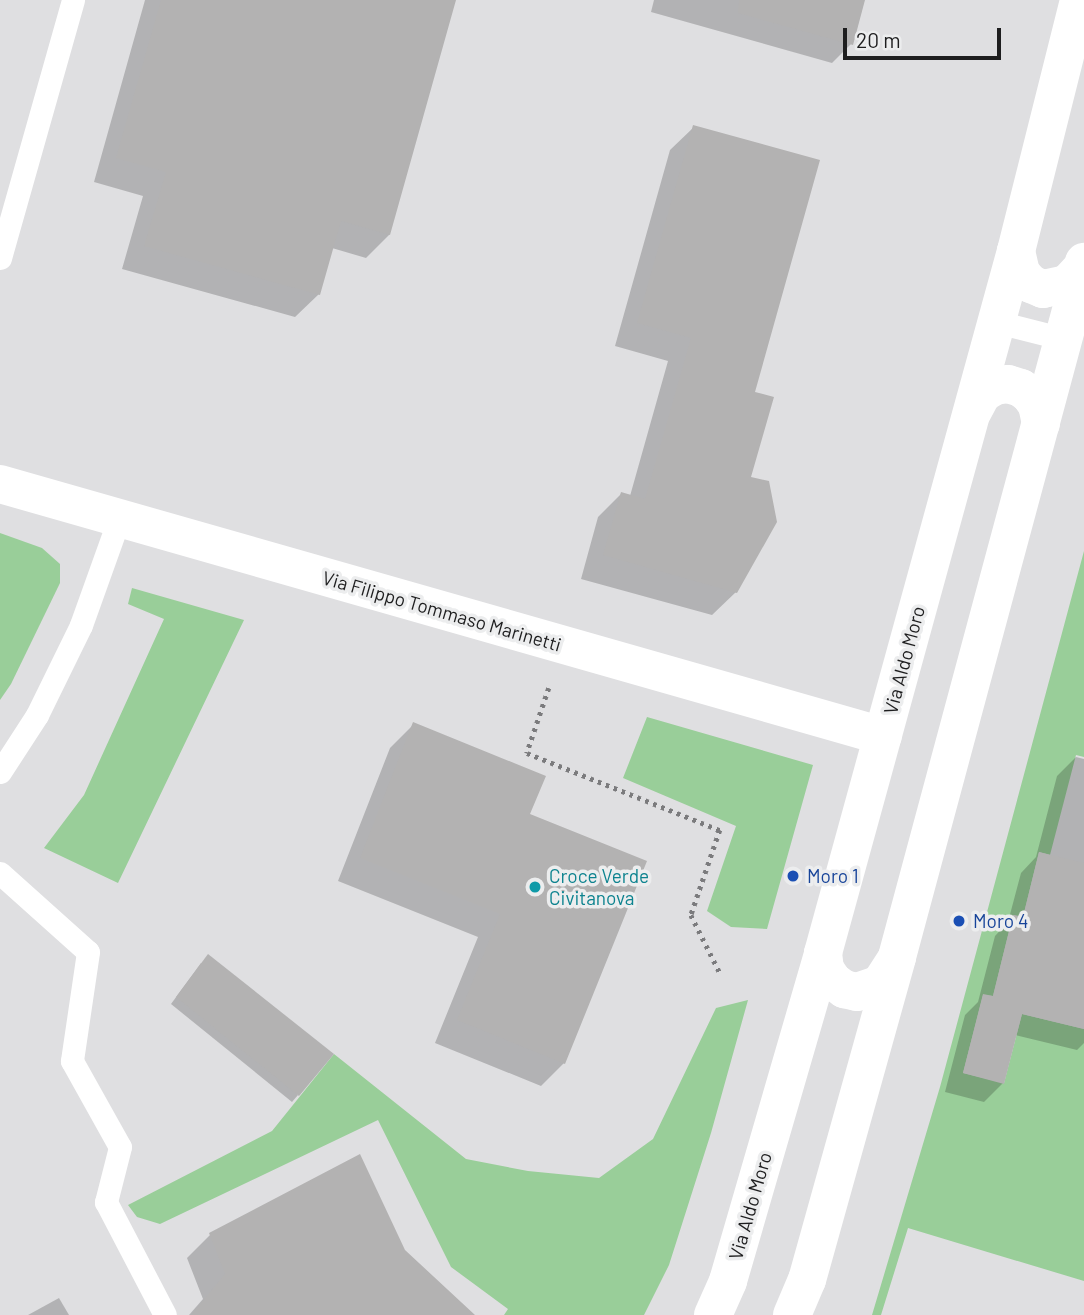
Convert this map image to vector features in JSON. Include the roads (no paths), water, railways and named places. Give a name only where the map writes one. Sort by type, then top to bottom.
[{"type":"street","name":"Via Aldo Moro","points":[[713,1315],[728,1281],[823,953],[997,322],[1079,0]]},
{"type":"street","points":[[1016,251],[1018,267],[1026,279],[1043,289],[1067,284],[1083,264]]},
{"type":"street","points":[[792,1315],[807,1280],[898,957],[1083,264]]},
{"type":"street","points":[[973,411],[982,394],[995,386],[1008,384],[1021,388],[1030,395],[1037,405],[1041,424]]},
{"type":"street","name":"Via Filippo Tommaso Marinetti","points":[[0,484],[883,736]]},
{"type":"street","points":[[823,953],[825,969],[833,981],[844,989],[857,992],[880,984],[898,957]]},
{"type":"lane","points":[[0,258],[73,0]]},
{"type":"lane","points":[[997,322],[1064,340]]},
{"type":"lane","points":[[0,772],[37,715],[67,655],[90,604],[119,519]]},
{"type":"lane","points":[[0,873],[88,952],[72,1061],[120,1147],[106,1202],[166,1315]]},
{"type":"place","name":"Moro 1","points":[[793,876]]},
{"type":"place","name":"Croce Verde Civitanova","points":[[535,887]]},
{"type":"place","name":"Moro 4","points":[[959,921]]}]
